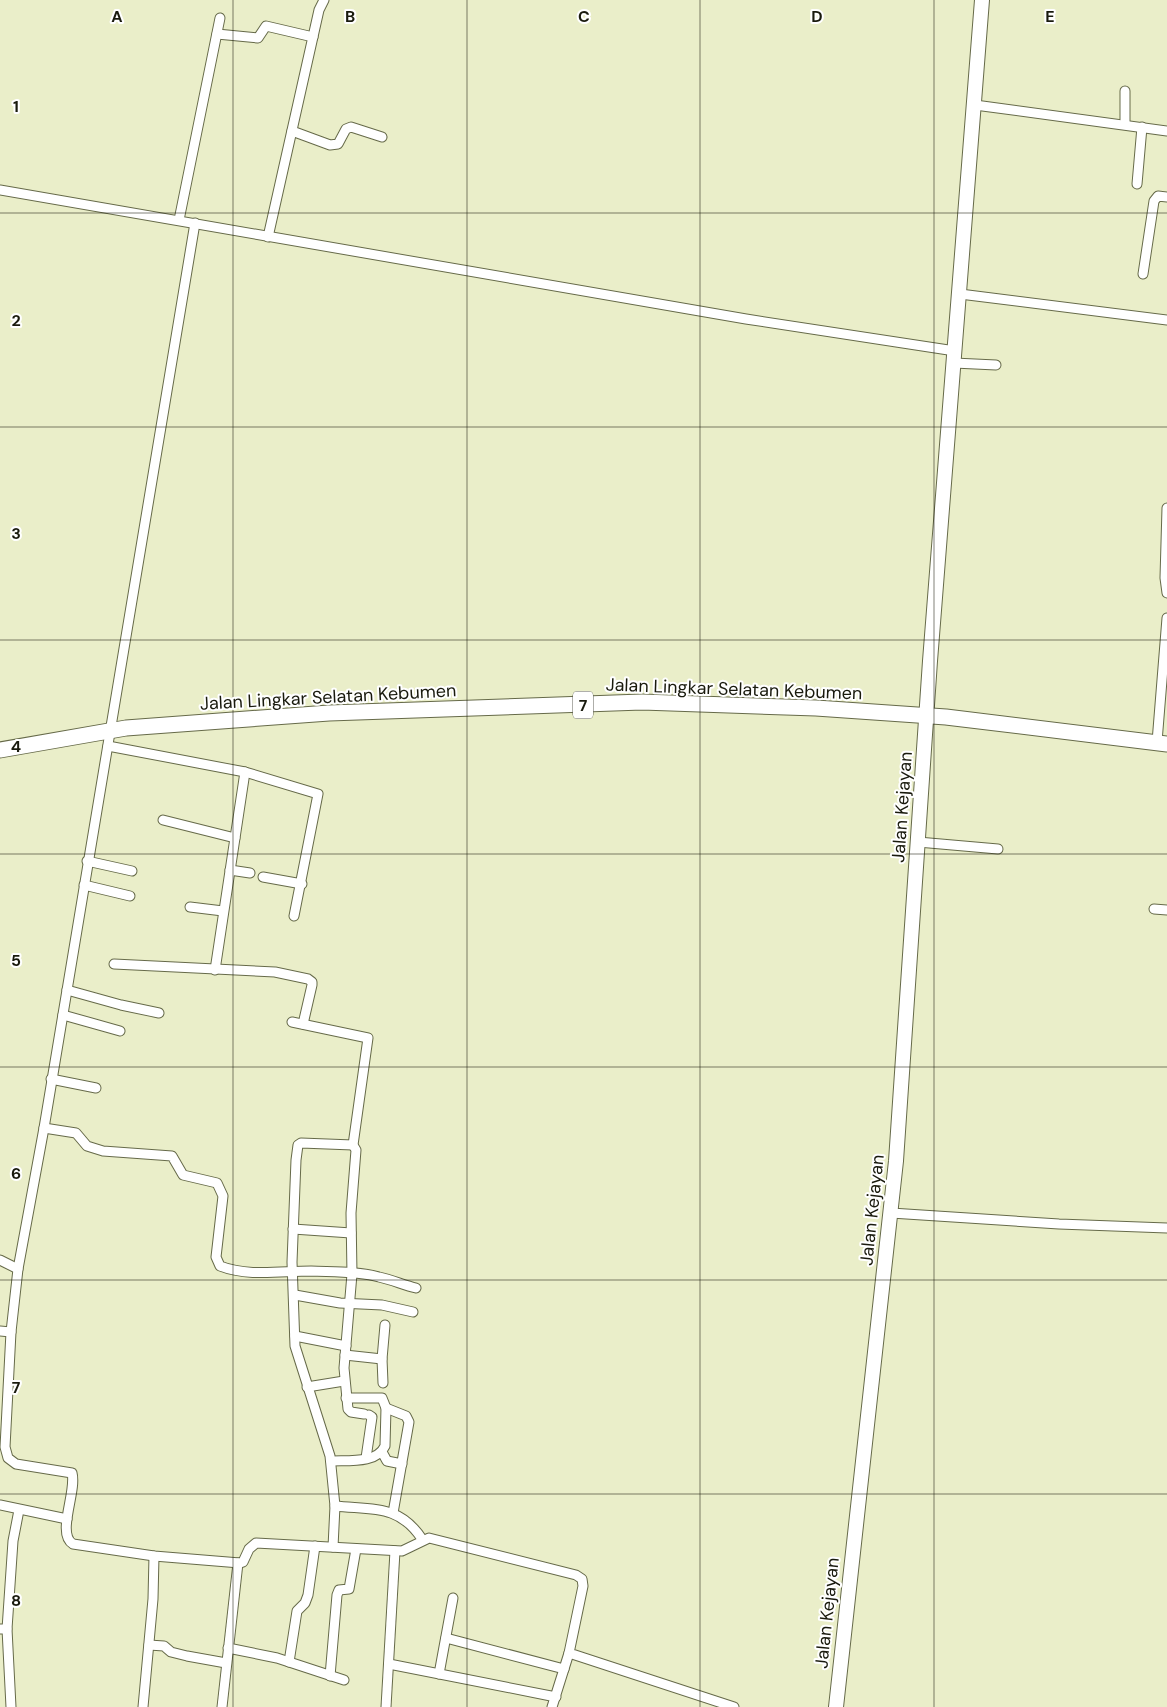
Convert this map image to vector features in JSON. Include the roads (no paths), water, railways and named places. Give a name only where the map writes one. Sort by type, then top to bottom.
[{"type":"highway","name":"Jalan Lingkar Selatan Kebumen","points":[[0,750],[111,731],[329,713],[642,702],[816,708],[927,716],[1162,743]]},
{"type":"main road","name":"Jalan Kejayan","points":[[836,1707],[891,1213],[982,0]]},
{"type":"street","points":[[268,237],[313,37],[324,0]]},
{"type":"street","points":[[179,220],[220,18]]},
{"type":"street","points":[[217,34],[258,38],[266,26],[313,37]]},
{"type":"street","points":[[1125,91],[1125,124]]},
{"type":"street","points":[[975,104],[1167,130]]},
{"type":"street","points":[[1137,184],[1142,127]]},
{"type":"street","points":[[292,131],[330,145],[338,144],[346,129],[351,128],[382,137]]},
{"type":"street","points":[[0,190],[746,319],[996,365]]},
{"type":"street","points":[[1142,274],[1154,201],[1158,196],[1167,197]]},
{"type":"street","points":[[195,223],[44,1128],[18,1269],[11,1332],[4,1458],[16,1464],[72,1473],[73,1492],[67,1518],[66,1535],[73,1544],[154,1556],[238,1563],[243,1562],[249,1549],[256,1543],[395,1551],[408,1550],[422,1540],[437,1539],[576,1575],[582,1579],[583,1586],[569,1653],[552,1707]]},
{"type":"street","points":[[960,294],[1167,320]]},
{"type":"street","points":[[1167,508],[1167,593]]},
{"type":"street","points":[[1162,743],[1167,618]]},
{"type":"street","points":[[108,746],[245,772],[319,795],[294,916]]},
{"type":"street","points":[[215,970],[245,772]]},
{"type":"street","points":[[164,820],[235,838]]},
{"type":"street","points":[[918,842],[998,849]]},
{"type":"street","points":[[88,861],[132,871]]},
{"type":"street","points":[[230,870],[250,873]]},
{"type":"street","points":[[264,877],[302,884]]},
{"type":"street","points":[[84,885],[130,896]]},
{"type":"street","points":[[190,907],[223,912]]},
{"type":"street","points":[[1154,909],[1167,910]]},
{"type":"street","points":[[114,964],[164,968],[184,966],[215,970],[275,972],[311,980],[312,986],[303,1024]]},
{"type":"street","points":[[67,990],[159,1013]]},
{"type":"street","points":[[62,1015],[120,1031]]},
{"type":"street","points":[[292,1022],[368,1038],[353,1145],[356,1150],[351,1233],[352,1274],[344,1381],[349,1411],[372,1417],[366,1458]]},
{"type":"street","points":[[51,1079],[96,1088]]},
{"type":"street","points":[[44,1128],[76,1133],[87,1146],[103,1151],[172,1156],[183,1175],[214,1182],[222,1190],[222,1217],[216,1257],[220,1266],[242,1270],[352,1274],[379,1277],[416,1288]]},
{"type":"street","points":[[333,1547],[335,1506],[331,1461],[295,1346],[293,1229],[298,1145],[319,1143],[353,1145]]},
{"type":"street","points":[[891,1213],[1059,1224],[1167,1228]]},
{"type":"street","points":[[293,1229],[351,1233]]},
{"type":"street","points":[[0,1260],[18,1269]]},
{"type":"street","points":[[295,1295],[350,1303],[382,1305],[413,1312]]},
{"type":"street","points":[[383,1383],[382,1359],[385,1325]]},
{"type":"street","points":[[0,1331],[11,1332]]},
{"type":"street","points":[[295,1336],[345,1351],[382,1359]]},
{"type":"street","points":[[307,1387],[344,1381]]},
{"type":"street","points":[[346,1398],[382,1398],[386,1408],[387,1432],[382,1452],[387,1461],[402,1464]]},
{"type":"street","points":[[386,1408],[409,1418],[410,1424],[393,1513]]},
{"type":"street","points":[[370,1431],[387,1432]]},
{"type":"street","points":[[331,1461],[366,1458],[382,1452]]},
{"type":"street","points":[[0,1505],[67,1518]]},
{"type":"street","points":[[335,1506],[393,1513],[410,1525],[422,1540]]},
{"type":"street","points":[[11,1707],[3,1629],[13,1541],[19,1510]]},
{"type":"street","points":[[289,1662],[297,1611],[305,1603],[308,1595],[315,1546]]},
{"type":"street","points":[[330,1676],[337,1595],[339,1590],[349,1588],[356,1549]]},
{"type":"street","points":[[386,1707],[395,1551]]},
{"type":"street","points":[[143,1707],[154,1556]]},
{"type":"street","points":[[222,1707],[238,1563]]},
{"type":"street","points":[[439,1674],[453,1598]]},
{"type":"street","points":[[446,1638],[564,1669]]},
{"type":"street","points":[[148,1645],[164,1646],[171,1652],[187,1656],[226,1662]]},
{"type":"street","points":[[228,1648],[289,1662],[344,1680]]},
{"type":"street","points":[[569,1653],[734,1707]]},
{"type":"street","points":[[389,1664],[556,1697]]},
{"type":"street","points":[[0,1695],[10,1694]]}]
